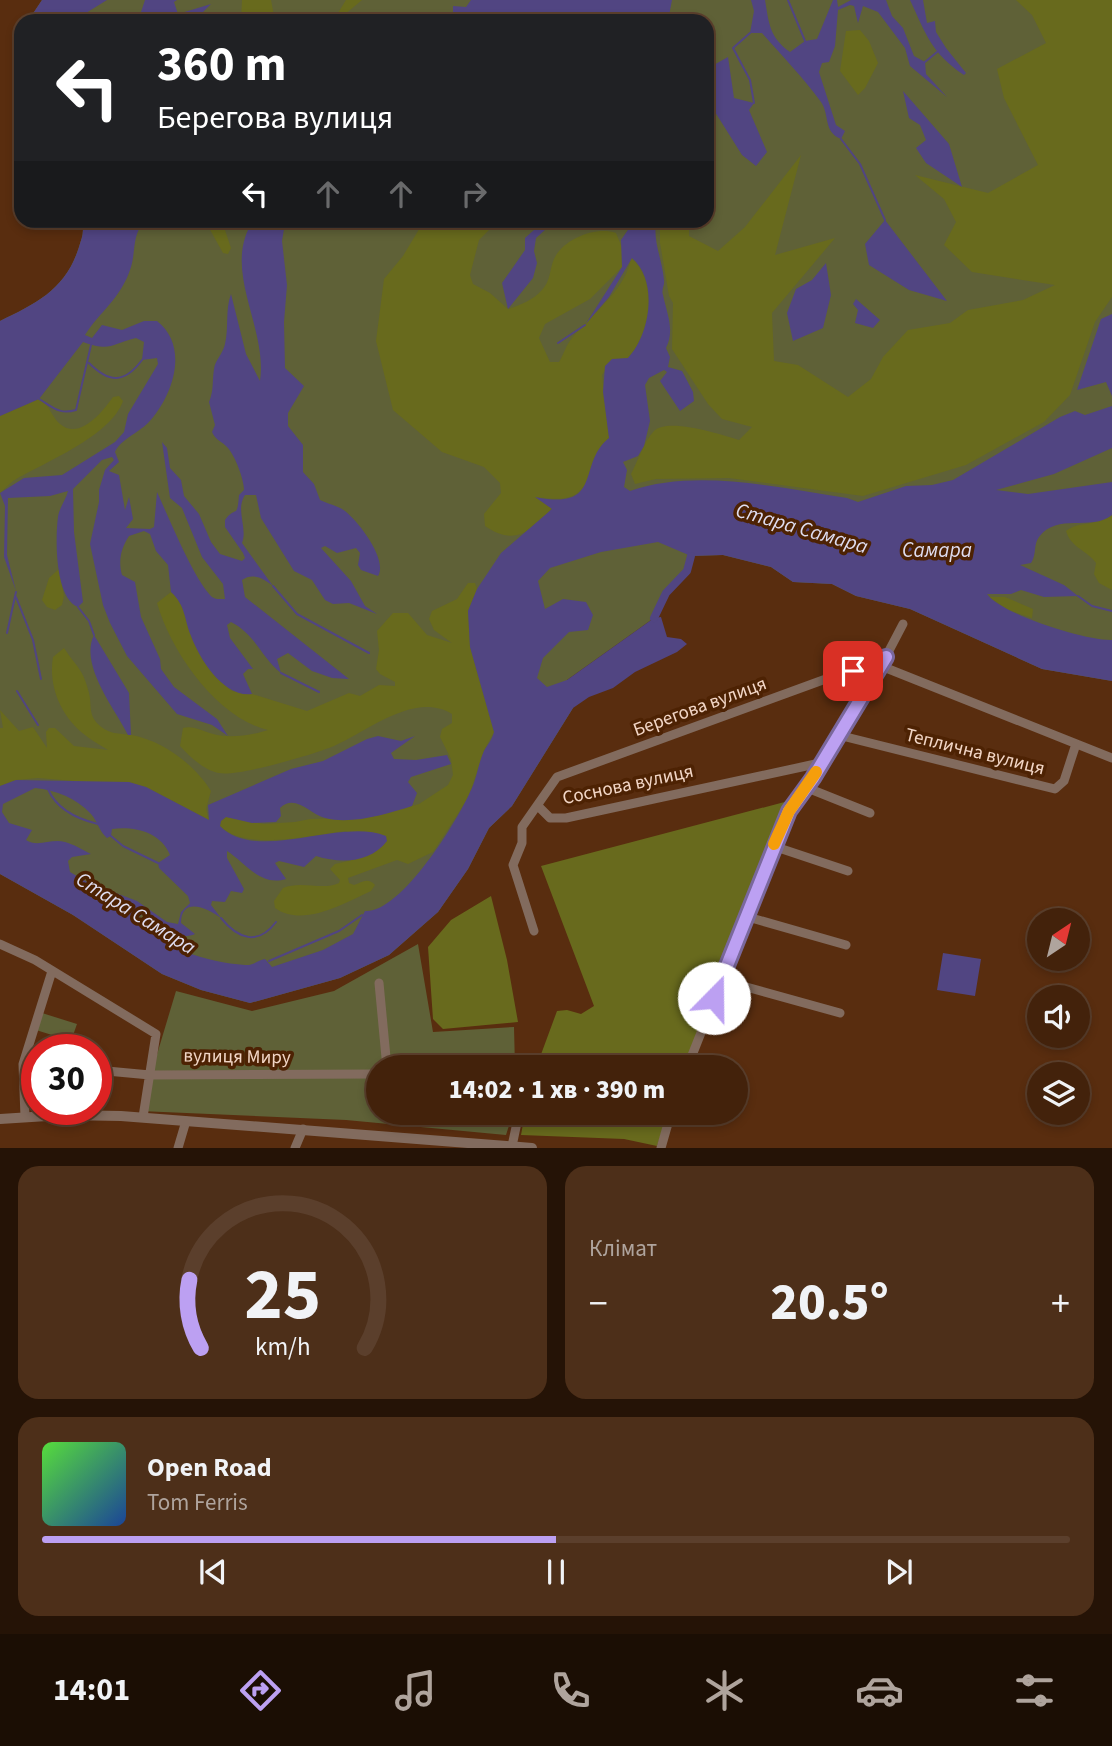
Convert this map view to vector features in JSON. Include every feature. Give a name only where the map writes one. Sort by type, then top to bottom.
[{"type":"street","points":[[692,1055],[789,811],[838,736],[903,624]]},
{"type":"street","points":[[883,662],[1112,758]]},
{"type":"street","name":"Берегова вулиця","points":[[538,806],[557,777],[883,662]]},
{"type":"street","name":"Теплична вулиця","points":[[838,736],[1055,789],[1064,781],[1076,744]]},
{"type":"street","name":"Соснова вулиця","points":[[534,931],[513,865],[522,843],[522,827],[538,806],[550,818],[566,818],[820,763]]},
{"type":"street","points":[[805,787],[870,813]]},
{"type":"street","points":[[773,846],[848,872]]},
{"type":"street","points":[[748,917],[846,945]]},
{"type":"street","points":[[0,944],[52,971],[156,1034],[143,1117]]},
{"type":"street","points":[[30,1034],[52,971]]},
{"type":"street","points":[[721,980],[840,1013]]},
{"type":"street","points":[[379,983],[386,1055]]},
{"type":"street","name":"вулиця Миру","points":[[112,1071],[150,1075],[366,1074]]},
{"type":"street","points":[[112,1116],[532,1147]]},
{"type":"street","points":[[0,1119],[21,1117]]},
{"type":"street","points":[[178,1147],[186,1121]]},
{"type":"street","points":[[512,1146],[516,1125]]},
{"type":"street","points":[[661,1147],[667,1125]]},
{"type":"street","points":[[295,1147],[303,1129]]},
{"type":"green space","points":[[42,0],[1112,0],[1112,681],[1042,669],[910,609],[856,596],[832,584],[793,582],[771,567],[723,555],[691,556],[687,571],[666,593],[654,618],[567,680],[573,708],[512,806],[489,828],[468,869],[438,912],[389,955],[340,978],[250,1003],[201,990],[162,974],[73,915],[0,874],[0,321],[38,301],[58,284],[73,262],[82,228],[714,228],[714,14],[33,14]]},
{"type":"green space","points":[[418,944],[433,1032],[514,1027],[515,1055],[366,1055],[366,1122],[140,1111],[176,991],[252,1011],[334,991]]},
{"type":"green space","points":[[42,1013],[77,1024],[73,1034],[49,1034],[36,1030]]},
{"type":"green space","points":[[399,1125],[509,1125],[506,1135]]},
{"type":"shaded area","points":[[242,0],[271,0],[274,14],[241,14]]},
{"type":"shaded area","points":[[346,0],[362,0],[345,14],[313,14],[338,13]]},
{"type":"shaded area","points":[[1016,0],[1112,0],[1112,297],[1095,322],[1070,395],[1044,422],[966,465],[863,496],[729,478],[656,479],[635,484],[631,474],[647,440],[661,427],[695,428],[739,440],[752,427],[722,419],[708,404],[672,349],[673,303],[669,296],[660,228],[689,228],[689,236],[718,251],[745,227],[801,155],[775,255],[835,238],[772,313],[774,361],[798,365],[848,397],[871,379],[883,357],[908,330],[950,323],[968,310],[1023,300],[1055,285],[972,272],[944,245],[956,222],[944,199],[915,175],[988,193],[1038,165],[1004,98],[997,69],[1046,43],[1032,15]]},
{"type":"shaded area","points":[[860,30],[869,41],[878,63],[865,88],[858,95],[840,71],[846,31]]},
{"type":"shaded area","points":[[209,228],[224,228],[231,248],[228,254],[223,253]]},
{"type":"shaded area","points":[[420,228],[491,228],[479,240],[470,275],[473,284],[490,293],[508,309],[535,297],[542,290],[558,252],[572,240],[599,231],[616,233],[623,250],[622,267],[590,299],[545,324],[539,338],[550,362],[559,362],[572,338],[615,291],[628,270],[631,258],[640,268],[648,293],[646,322],[642,335],[628,358],[612,360],[602,375],[609,438],[602,446],[583,488],[570,497],[561,499],[536,497],[552,508],[521,534],[505,535],[485,526],[484,514],[501,493],[500,483],[484,467],[442,452],[393,410],[376,341],[384,279],[403,256]]},
{"type":"shaded area","points":[[119,396],[123,401],[105,426],[76,447],[13,481],[0,493],[0,416],[39,399],[46,404],[60,424],[75,429],[90,422],[113,397]]},
{"type":"shaded area","points":[[1112,515],[1112,590],[1099,583],[1094,574],[1096,563],[1075,545],[1066,531]]},
{"type":"shaded area","points":[[59,569],[64,596],[62,605],[55,610],[47,607],[42,600],[49,578]]},
{"type":"shaded area","points":[[468,583],[475,583],[477,589],[468,611],[470,647],[494,732],[484,750],[469,796],[433,852],[408,864],[397,860],[348,878],[349,883],[354,885],[370,881],[375,885],[371,891],[337,907],[311,915],[286,914],[275,908],[274,901],[283,888],[339,883],[340,880],[330,869],[335,864],[357,859],[346,831],[262,840],[231,834],[220,826],[221,821],[226,817],[264,824],[370,817],[419,804],[448,785],[453,775],[451,759],[440,737],[442,729],[452,723],[452,714],[438,708],[407,710],[334,746],[311,754],[242,772],[214,772],[180,746],[183,728],[229,736],[268,730],[231,712],[199,680],[173,642],[157,603],[171,592],[181,601],[200,654],[232,691],[252,694],[307,711],[349,693],[360,696],[379,685],[395,686],[395,682],[376,669],[379,650],[377,631],[393,613],[408,613],[427,635],[452,643],[434,630],[429,619],[432,611],[457,599]]},
{"type":"shaded area","points":[[989,597],[1005,597],[1033,609],[1032,618],[1008,610]]},
{"type":"shaded area","points":[[64,648],[84,678],[95,720],[110,732],[144,738],[166,748],[187,763],[211,791],[206,809],[209,820],[146,787],[38,778],[16,780],[0,786],[0,728],[3,728],[0,710],[19,731],[33,727],[47,748],[46,732],[49,728],[55,728],[74,746],[108,750],[77,728],[58,700],[53,679],[53,657]]},
{"type":"shaded area","points":[[792,800],[757,869],[757,886],[690,1055],[541,1055],[557,1011],[567,1010],[581,1014],[594,1006],[541,866]]},
{"type":"shaded area","points":[[491,896],[507,960],[518,1022],[443,1029],[433,1019],[428,947],[451,920]]},
{"type":"shaded area","points":[[523,1125],[664,1125],[657,1146],[624,1139],[521,1135]]},
{"type":"water","points":[[42,0],[107,0],[84,14],[33,14]]},
{"type":"water","points":[[145,0],[177,0],[174,2],[178,14],[134,14],[141,12]]},
{"type":"water","points":[[471,0],[672,0],[669,14],[449,14],[453,12],[453,6],[466,7]]},
{"type":"water","points":[[751,0],[765,0],[774,35],[790,52],[805,41],[817,39],[833,0],[837,0],[838,7],[851,0],[886,0],[892,16],[903,28],[914,56],[925,62],[926,74],[947,97],[910,66],[905,48],[878,12],[863,6],[858,23],[854,6],[850,5],[838,10],[835,46],[829,62],[822,63],[819,72],[836,125],[845,131],[841,139],[829,128],[824,107],[799,75],[762,33],[750,33],[754,11]]},
{"type":"water","points":[[910,0],[923,0],[927,23],[935,21],[936,32],[966,73],[964,75],[937,51],[925,33]]},
{"type":"water","points":[[211,4],[201,14],[178,14]]},
{"type":"water","points":[[728,57],[734,98],[754,103],[749,110],[767,152],[756,166],[742,155],[715,112],[714,65]]},
{"type":"water","points":[[903,91],[949,144],[962,187],[926,163],[916,148],[926,140],[920,125],[909,118]]},
{"type":"water","points":[[885,220],[947,301],[909,290],[869,265],[865,244]]},
{"type":"water","points":[[82,228],[140,228],[131,267],[122,288],[85,335],[92,338],[102,325],[122,330],[144,321],[157,321],[173,344],[174,372],[165,399],[148,423],[117,448],[115,452],[119,462],[109,471],[119,475],[125,510],[129,497],[133,519],[126,528],[154,527],[157,492],[181,546],[203,586],[212,597],[225,599],[223,584],[202,557],[182,508],[170,498],[162,442],[167,448],[170,468],[181,480],[184,496],[199,514],[211,542],[220,554],[242,561],[245,558],[243,553],[225,527],[225,520],[237,510],[239,495],[244,490],[242,480],[231,452],[212,432],[215,425],[209,402],[215,366],[225,344],[231,294],[246,354],[260,381],[258,340],[243,279],[244,240],[250,228],[285,228],[282,241],[287,285],[284,322],[285,368],[304,386],[288,413],[288,426],[303,445],[303,472],[314,484],[320,500],[351,516],[376,551],[380,569],[378,576],[361,570],[358,565],[360,553],[356,548],[337,553],[325,546],[321,548],[351,581],[365,606],[377,614],[349,603],[333,604],[325,600],[312,580],[294,571],[261,518],[256,495],[245,495],[241,507],[244,531],[242,543],[273,586],[258,577],[246,578],[242,580],[245,597],[349,679],[332,678],[312,671],[288,653],[277,659],[281,673],[252,639],[231,622],[227,625],[230,638],[253,669],[248,669],[243,674],[252,694],[242,694],[214,676],[200,656],[182,608],[171,592],[168,565],[156,551],[150,534],[144,531],[129,536],[121,555],[122,575],[135,582],[141,617],[160,659],[161,669],[174,687],[217,719],[228,736],[212,725],[177,714],[127,656],[110,623],[103,605],[90,544],[99,490],[105,470],[114,460],[112,457],[102,460],[73,489],[74,532],[83,602],[78,607],[70,602],[65,593],[58,567],[58,517],[68,491],[50,496],[8,498],[7,555],[16,591],[4,557],[5,506],[0,493],[24,478],[62,475],[115,442],[124,432],[128,414],[158,364],[157,358],[142,360],[144,342],[136,338],[105,347],[83,342],[39,399],[0,416],[0,321],[38,301],[58,284],[73,262]]},
{"type":"water","points":[[536,228],[547,228],[536,238],[534,251],[537,263],[533,278],[508,309],[502,283],[525,250],[525,238]]},
{"type":"water","name":"Самара","points":[[629,228],[656,228],[670,328],[666,348],[670,357],[668,367],[682,371],[693,392],[694,401],[680,411],[660,381],[667,372],[664,370],[649,378],[645,385],[650,421],[644,446],[638,456],[623,462],[627,470],[624,487],[630,491],[656,484],[710,480],[766,485],[858,502],[906,486],[932,485],[953,480],[1060,417],[1075,411],[1085,415],[1112,406],[1112,448],[1054,474],[996,490],[1028,494],[1112,482],[1112,515],[1094,522],[1055,525],[1037,540],[1031,563],[1020,565],[1064,585],[1078,596],[1044,597],[1021,590],[1011,594],[987,594],[1009,610],[1045,625],[1083,636],[1112,640],[1112,681],[1042,669],[910,609],[856,596],[832,584],[793,582],[771,567],[723,555],[691,556],[658,542],[601,552],[550,568],[538,581],[545,609],[563,599],[586,602],[593,615],[588,630],[569,632],[543,658],[537,678],[547,687],[567,680],[654,618],[661,617],[667,637],[681,639],[687,644],[677,652],[635,672],[613,688],[589,697],[573,708],[512,806],[489,828],[468,869],[438,912],[389,955],[340,978],[250,1003],[201,990],[162,974],[73,915],[0,874],[0,786],[16,780],[129,782],[146,787],[209,820],[208,805],[291,769],[323,761],[378,736],[401,741],[415,736],[391,753],[394,759],[416,760],[447,755],[451,764],[411,777],[408,782],[417,793],[412,806],[380,815],[335,820],[291,803],[280,808],[281,816],[276,822],[252,823],[226,817],[221,821],[220,826],[236,837],[255,841],[277,841],[346,832],[386,836],[387,841],[372,854],[345,861],[316,856],[304,867],[279,861],[275,863],[286,879],[277,881],[261,877],[227,851],[227,858],[244,889],[242,893],[231,891],[225,902],[212,901],[211,905],[221,918],[203,908],[185,909],[181,923],[195,934],[188,936],[167,931],[142,914],[137,919],[160,938],[186,952],[215,961],[245,965],[265,959],[272,967],[323,950],[353,934],[365,911],[379,908],[410,883],[453,824],[472,787],[484,751],[494,732],[470,647],[468,611],[477,589],[501,553],[552,509],[535,497],[557,500],[571,497],[580,491],[599,449],[609,438],[603,392],[605,366],[612,359],[628,358],[636,348],[642,336],[648,308],[646,280],[632,258],[609,297],[585,325],[622,267],[621,240]],"holes":[[[35,788],[58,793],[79,803],[91,814],[107,838],[111,836],[112,829],[138,830],[153,836],[166,847],[170,855],[158,863],[159,868],[188,896],[190,903],[181,912],[178,924],[167,922],[137,901],[87,882],[70,872],[68,861],[72,857],[91,854],[65,842],[35,843],[26,840],[32,830],[9,823],[2,812],[3,804]]]},
{"type":"water","points":[[826,263],[831,295],[823,328],[793,341],[787,313],[796,289],[812,280]]},
{"type":"water","points":[[856,299],[880,320],[873,328],[855,323],[858,310],[853,304]]},
{"type":"water","points":[[1112,314],[1112,396],[1106,382],[1077,390],[1101,319]]},
{"type":"water","points":[[94,635],[129,693],[131,735],[128,735],[95,673],[91,660]]},
{"type":"water","points":[[943,953],[981,959],[975,996],[937,990]]},
{"type":"waterway","points":[[788,0],[805,41]]},
{"type":"waterway","points":[[750,33],[733,48],[750,80],[754,103]]},
{"type":"waterway","points":[[925,62],[937,52]]},
{"type":"waterway","points":[[841,139],[860,164],[885,220]]},
{"type":"waterway","points":[[558,343],[585,325]]},
{"type":"waterway","points":[[39,399],[61,411],[76,410],[91,345]]},
{"type":"waterway","points":[[89,363],[103,374],[116,378],[129,373],[142,360]]},
{"type":"waterway","points":[[654,618],[666,593],[687,571],[691,556]]},
{"type":"waterway","points":[[273,586],[297,614],[369,653]]},
{"type":"waterway","points":[[7,633],[16,592]]},
{"type":"waterway","points":[[1078,596],[1092,606],[1112,611]]},
{"type":"waterway","points":[[16,597],[33,640],[41,679]]},
{"type":"waterway","points":[[78,607],[89,621],[94,635]]},
{"type":"waterway","points":[[281,673],[319,692]]},
{"type":"waterway","points":[[17,691],[38,725]]},
{"type":"waterway","points":[[48,789],[62,808],[98,824]]},
{"type":"waterway","points":[[111,836],[123,846],[158,863]]},
{"type":"waterway","points":[[269,961],[339,931],[362,915]]},
{"type":"waterway","points":[[221,918],[234,931],[248,937],[262,934],[276,922]]},
{"type":"slow traffic","points":[[774,844],[789,811],[816,772]]},
{"type":"route","points":[[714,998],[789,811],[813,778],[886,657],[853,671]]},
{"type":"water label","name":"Стара Самара","points":[[802,528]]},
{"type":"water label","name":"Стара Самара","points":[[136,913]]}]
